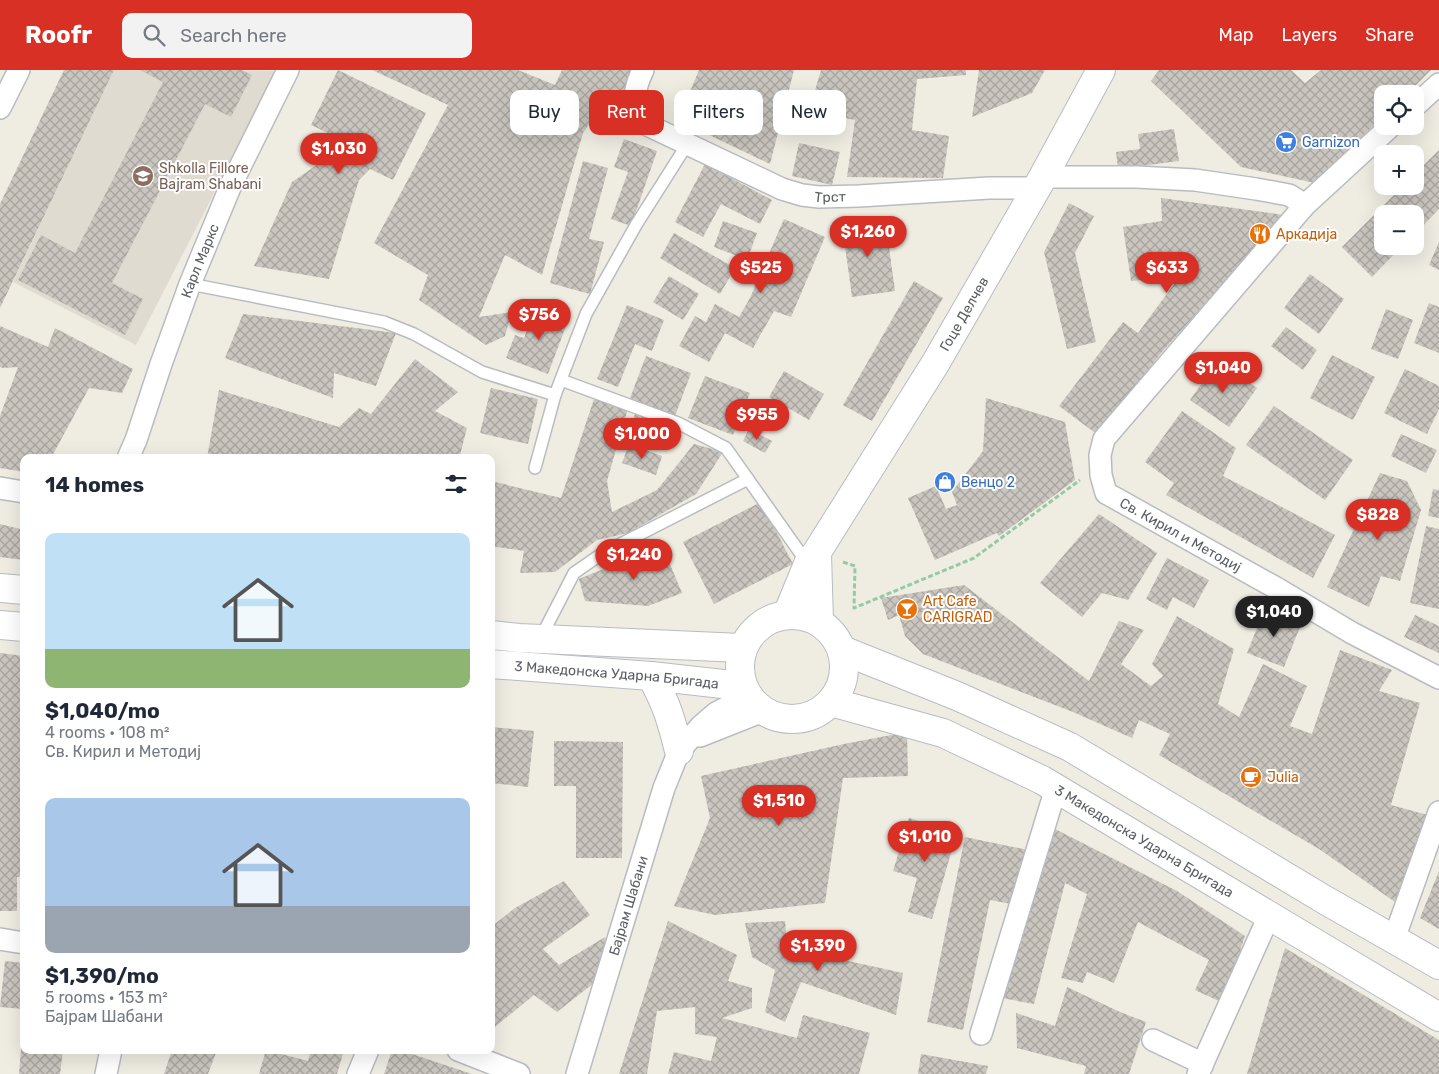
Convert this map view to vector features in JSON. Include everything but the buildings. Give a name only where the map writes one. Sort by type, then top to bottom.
[{"type":"street","points":[[0,108],[18,70]]},
{"type":"street","name":"Карл Маркс","points":[[130,454],[190,284],[231,184],[288,70]]},
{"type":"street","name":"Трст","points":[[643,70],[638,81],[634,99],[639,121],[782,189],[802,195],[819,197],[859,196],[1136,177],[1195,180],[1256,189],[1289,195],[1305,205]]},
{"type":"street","name":"Гоце Делчев","points":[[787,615],[812,558],[935,364],[1040,183],[1101,70]]},
{"type":"street","points":[[1424,98],[1439,84]]},
{"type":"street","points":[[1101,465],[1100,456],[1104,439],[1305,205],[1382,135]]},
{"type":"street","name":"Св. Кирил и Методиј","points":[[1101,465],[1101,475],[1106,493],[1278,589],[1352,633],[1439,678]]},
{"type":"street","points":[[0,488],[20,491]]},
{"type":"street","points":[[812,558],[820,622]]},
{"type":"street","points":[[0,588],[20,590]]},
{"type":"street","points":[[750,698],[739,667],[742,648],[747,639],[764,622],[787,615],[804,616],[820,622],[833,634],[842,650],[956,696],[1070,747],[1439,966]]},
{"type":"street","points":[[0,625],[20,627]]},
{"type":"street","name":"3 Македонска Ударна Бригада","points":[[495,636],[742,648]]},
{"type":"street","name":"3 Македонска Ударна Бригада","points":[[495,664],[651,676],[750,698],[786,720],[811,716],[831,702],[841,687],[845,669],[842,650]]},
{"type":"street","points":[[651,676],[684,746]]},
{"type":"street","name":"Бајрам Шабани","points":[[577,1074],[664,788],[684,746],[700,726],[716,713],[750,698]]},
{"type":"street","name":"3 Македонска Ударна Бригада","points":[[831,702],[943,733],[1042,780],[1439,1018]]},
{"type":"street","points":[[981,1034],[1056,788]]},
{"type":"street","points":[[1394,939],[1439,812]]},
{"type":"street","points":[[1200,1070],[1269,916]]},
{"type":"street","points":[[0,938],[20,942]]},
{"type":"street","points":[[1153,1040],[1193,1059],[1200,1070]]},
{"type":"street","points":[[106,1074],[110,1054]]},
{"type":"street","points":[[358,1074],[366,1054]]},
{"type":"street","points":[[468,1054],[519,1074]]},
{"type":"lane","points":[[535,468],[555,395],[586,314],[636,225],[688,143]]},
{"type":"lane","points":[[190,284],[384,322],[414,334],[482,372],[555,395]]},
{"type":"lane","points":[[561,380],[678,423],[726,448],[748,479],[812,558]]},
{"type":"lane","points":[[540,639],[574,573],[604,553],[748,479]]},
{"type":"path","points":[[812,558],[855,566],[854,608],[974,558],[1101,465]]},
{"type":"shaded area","name":"Shkolla Fillore Bajram Shabani","points":[[114,70],[277,71],[136,345],[13,282]]},
{"type":"place","name":"Garnizon","points":[[1286,142]]},
{"type":"place","name":"Shkolla Fillore Bajram Shabani","points":[[143,176]]},
{"type":"place","name":"Аркадија","points":[[1260,234]]},
{"type":"place","name":"Венцо 2","points":[[945,482]]},
{"type":"place","name":"Art Cafe CARIGRAD","points":[[907,609]]},
{"type":"place","name":"Julia","points":[[1251,777]]}]
